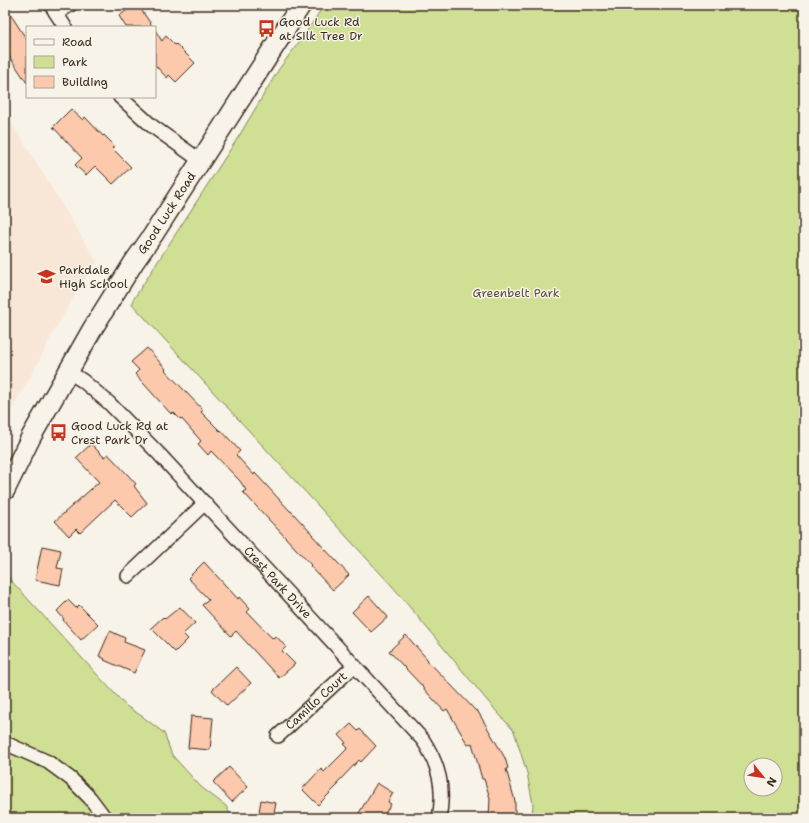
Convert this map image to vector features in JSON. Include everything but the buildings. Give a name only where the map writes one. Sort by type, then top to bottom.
[{"type":"main road","name":"Good Luck Road","points":[[5,490],[31,437],[93,328],[134,262],[153,235],[301,5]]},
{"type":"street","points":[[64,26],[54,9],[70,5]]},
{"type":"street","points":[[121,98],[152,126],[201,161]]},
{"type":"street","name":"Crest Park Drive","points":[[68,372],[83,381],[110,403],[205,503],[423,740],[431,753],[440,776],[441,809],[439,818]]},
{"type":"street","points":[[128,576],[205,503]]},
{"type":"street","name":"Camillo Court","points":[[278,736],[354,666]]},
{"type":"street","points":[[5,743],[48,762],[85,793],[105,818]]},
{"type":"shaded area","name":"Parkdale High School","points":[[5,112],[97,262],[76,293],[52,334],[40,359],[5,421]]},
{"type":"green space","name":"Greenbelt Park","points":[[324,5],[804,5],[804,818],[532,818],[533,804],[527,773],[514,731],[393,587],[132,304],[134,301],[133,300],[239,136],[279,69]]},
{"type":"green space","points":[[5,574],[126,706],[164,733],[172,755],[201,787],[226,806],[232,818],[5,818]]},
{"type":"place","name":"Good Luck Rd at Silk Tree Dr","points":[[266,29]]},
{"type":"place","name":"Parkdale High School","points":[[46,277]]},
{"type":"place","name":"Good Luck Rd at Crest Park Dr","points":[[58,433]]}]
